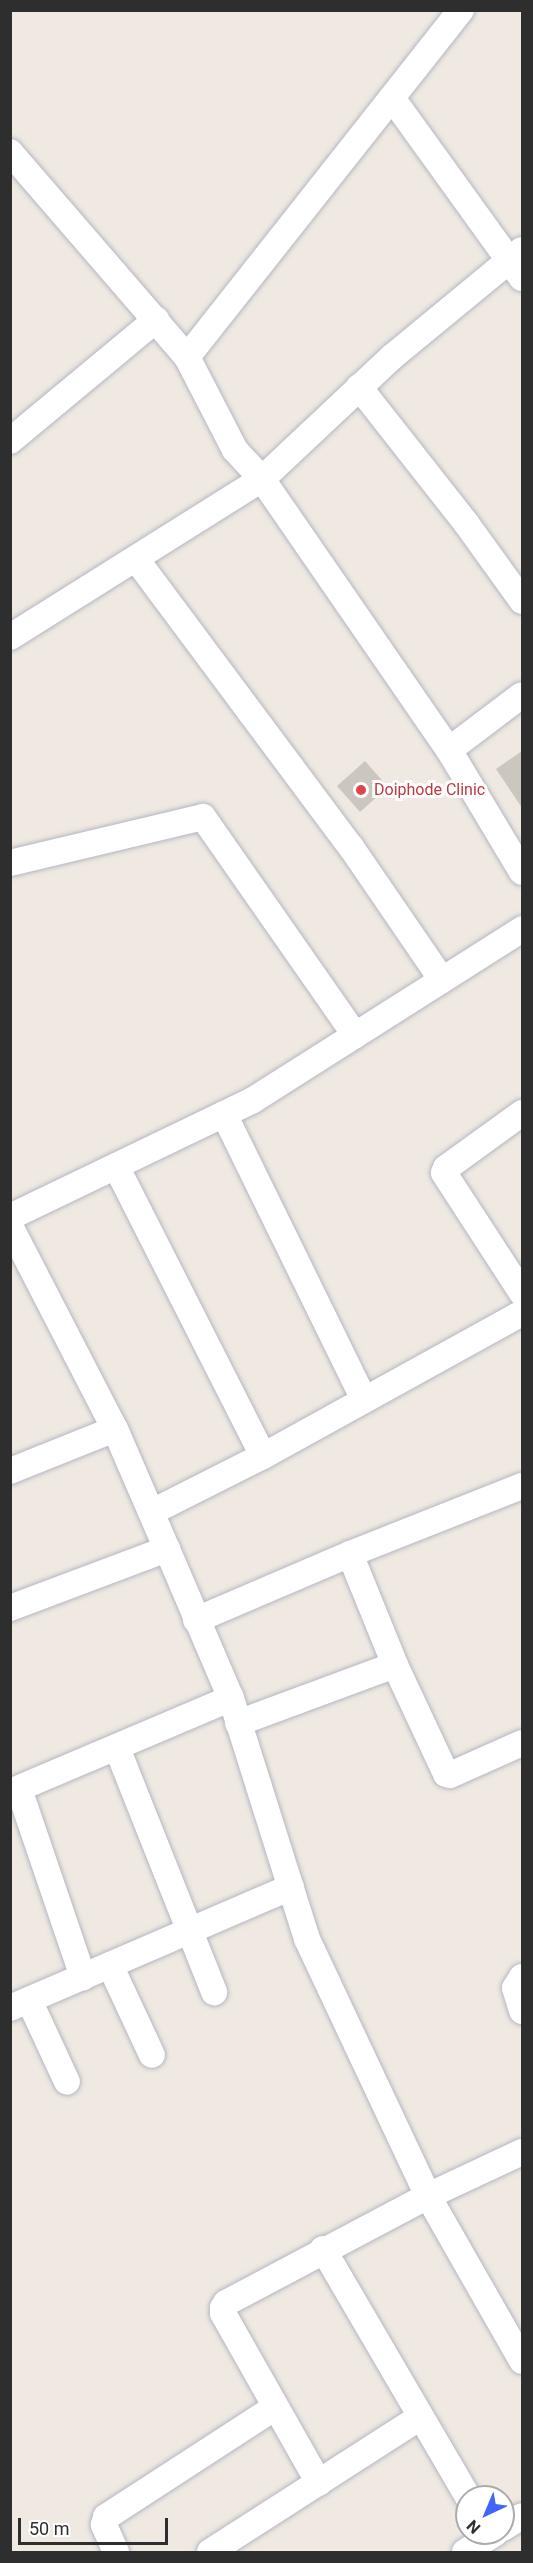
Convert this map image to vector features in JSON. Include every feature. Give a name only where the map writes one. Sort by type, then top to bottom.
[{"type":"street","points":[[187,357],[461,10]]},
{"type":"street","points":[[10,637],[262,479],[359,387],[518,263],[392,98]]},
{"type":"street","points":[[10,152],[187,357],[235,450],[262,479],[449,750],[522,872]]},
{"type":"street","points":[[10,441],[156,320]]},
{"type":"street","points":[[359,387],[466,523],[522,602]]},
{"type":"street","points":[[136,559],[351,847],[442,980]]},
{"type":"street","points":[[449,750],[522,695]]},
{"type":"street","points":[[10,863],[203,817],[355,1035]]},
{"type":"street","points":[[10,1217],[253,1100],[522,929]]},
{"type":"street","points":[[522,1113],[446,1168],[444,1173],[522,1293]]},
{"type":"street","points":[[224,1114],[364,1400]]},
{"type":"street","points":[[116,1167],[263,1456]]},
{"type":"street","points":[[10,1226],[115,1429],[231,1698],[307,1939],[429,2196],[522,2361]]},
{"type":"street","points":[[152,1512],[263,1456],[522,1313]]},
{"type":"street","points":[[10,1471],[115,1429]]},
{"type":"street","points":[[196,1620],[350,1554],[522,1486]]},
{"type":"street","points":[[10,1608],[167,1549]]},
{"type":"street","points":[[350,1554],[395,1665],[447,1774],[522,1743]]},
{"type":"street","points":[[238,1723],[395,1665]]},
{"type":"street","points":[[83,1977],[15,1791],[231,1698]]},
{"type":"street","points":[[117,1748],[214,1992]]},
{"type":"street","points":[[67,2082],[20,2004],[291,1887]]},
{"type":"street","points":[[110,1965],[152,2055]]},
{"type":"street","points":[[522,1977],[515,1988],[522,2011]]},
{"type":"street","points":[[319,2483],[274,2408],[223,2313],[226,2303],[324,2249],[522,2152]]},
{"type":"street","points":[[324,2249],[461,2485]]},
{"type":"street","points":[[116,2553],[104,2525],[106,2517],[274,2408]]},
{"type":"street","points":[[210,2553],[420,2417]]},
{"type":"street","points":[[465,2553],[479,2545]]},
{"type":"building","points":[[522,751],[522,808],[496,769]]},
{"type":"building","points":[[365,761],[388,787],[360,812],[337,786]]},
{"type":"place","name":"Doiphode Clinic","points":[[361,790]]}]
